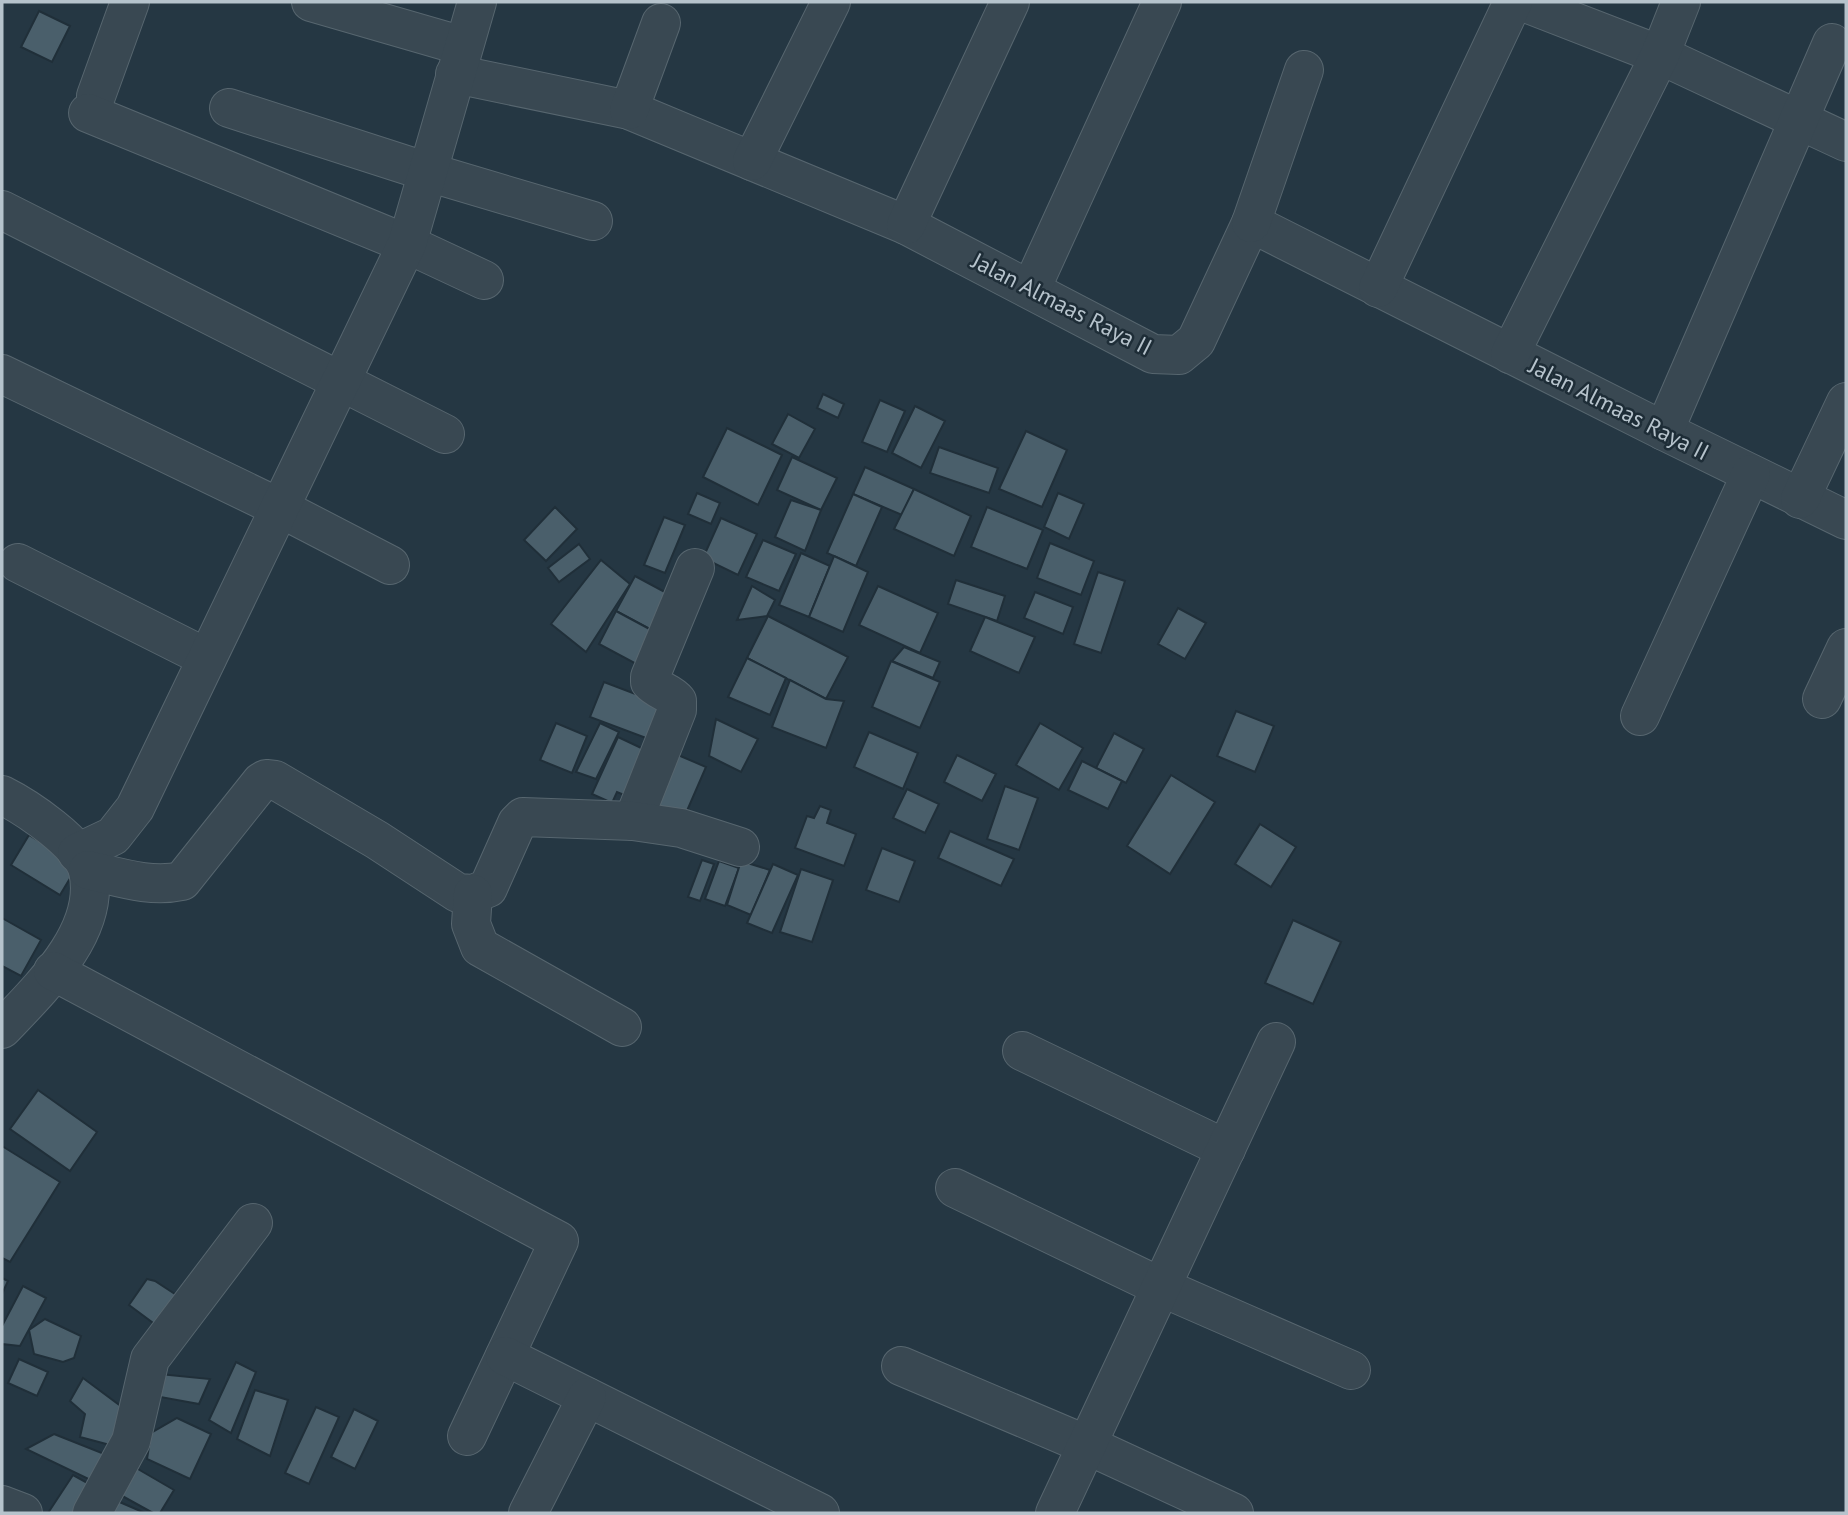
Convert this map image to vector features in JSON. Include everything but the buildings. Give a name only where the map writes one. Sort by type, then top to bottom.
[{"type":"street","points":[[130,2],[92,105],[484,280]]},
{"type":"street","name":"Jalan Almaas Raya II","points":[[312,2],[459,60],[629,110],[906,225],[1153,354],[1179,355],[1196,341],[1251,223],[1846,520]]},
{"type":"street","points":[[82,861],[113,836],[135,808],[407,244],[477,2]]},
{"type":"street","points":[[752,161],[831,2]]},
{"type":"street","points":[[906,225],[1010,2]]},
{"type":"street","points":[[1031,289],[1162,2]]},
{"type":"street","points":[[1378,288],[1513,2]]},
{"type":"street","points":[[1523,2],[1660,55],[1846,142]]},
{"type":"street","points":[[1510,354],[1660,55],[1681,2]]},
{"type":"street","points":[[629,110],[661,23]]},
{"type":"street","points":[[1664,431],[1832,43]]},
{"type":"street","points":[[1251,223],[1304,70]]},
{"type":"street","points":[[229,108],[428,172],[593,221]]},
{"type":"street","points":[[2,210],[446,433]]},
{"type":"street","points":[[2,374],[279,508],[390,565]]},
{"type":"street","points":[[1800,499],[1846,402]]},
{"type":"street","points":[[1640,716],[1751,474]]},
{"type":"street","points":[[18,563],[207,658]]},
{"type":"street","points":[[633,821],[677,710],[677,701],[673,696],[653,686],[650,677],[695,568]]},
{"type":"street","points":[[1822,699],[1846,648]]},
{"type":"street","points":[[82,861],[139,882],[167,884],[182,881],[261,782],[267,779],[275,780],[377,840],[457,893],[473,894],[488,888],[517,823],[523,817],[633,821],[681,828],[740,847]]},
{"type":"street","points":[[2,794],[27,808],[59,832],[82,861],[89,909],[77,938],[53,971],[2,1029]]},
{"type":"street","points":[[473,894],[471,924],[480,947],[622,1027]]},
{"type":"street","points":[[53,971],[559,1241],[467,1436]]},
{"type":"street","points":[[1055,1513],[1276,1042]]},
{"type":"street","points":[[1022,1051],[1226,1149]]},
{"type":"street","points":[[955,1188],[1161,1287],[1352,1370]]},
{"type":"street","points":[[92,1513],[131,1441],[150,1359],[253,1223]]},
{"type":"street","points":[[505,1356],[820,1513]]},
{"type":"street","points":[[901,1366],[1087,1445],[1234,1513]]},
{"type":"street","points":[[528,1513],[587,1396]]},
{"type":"street","points":[[2,1504],[23,1513]]}]
